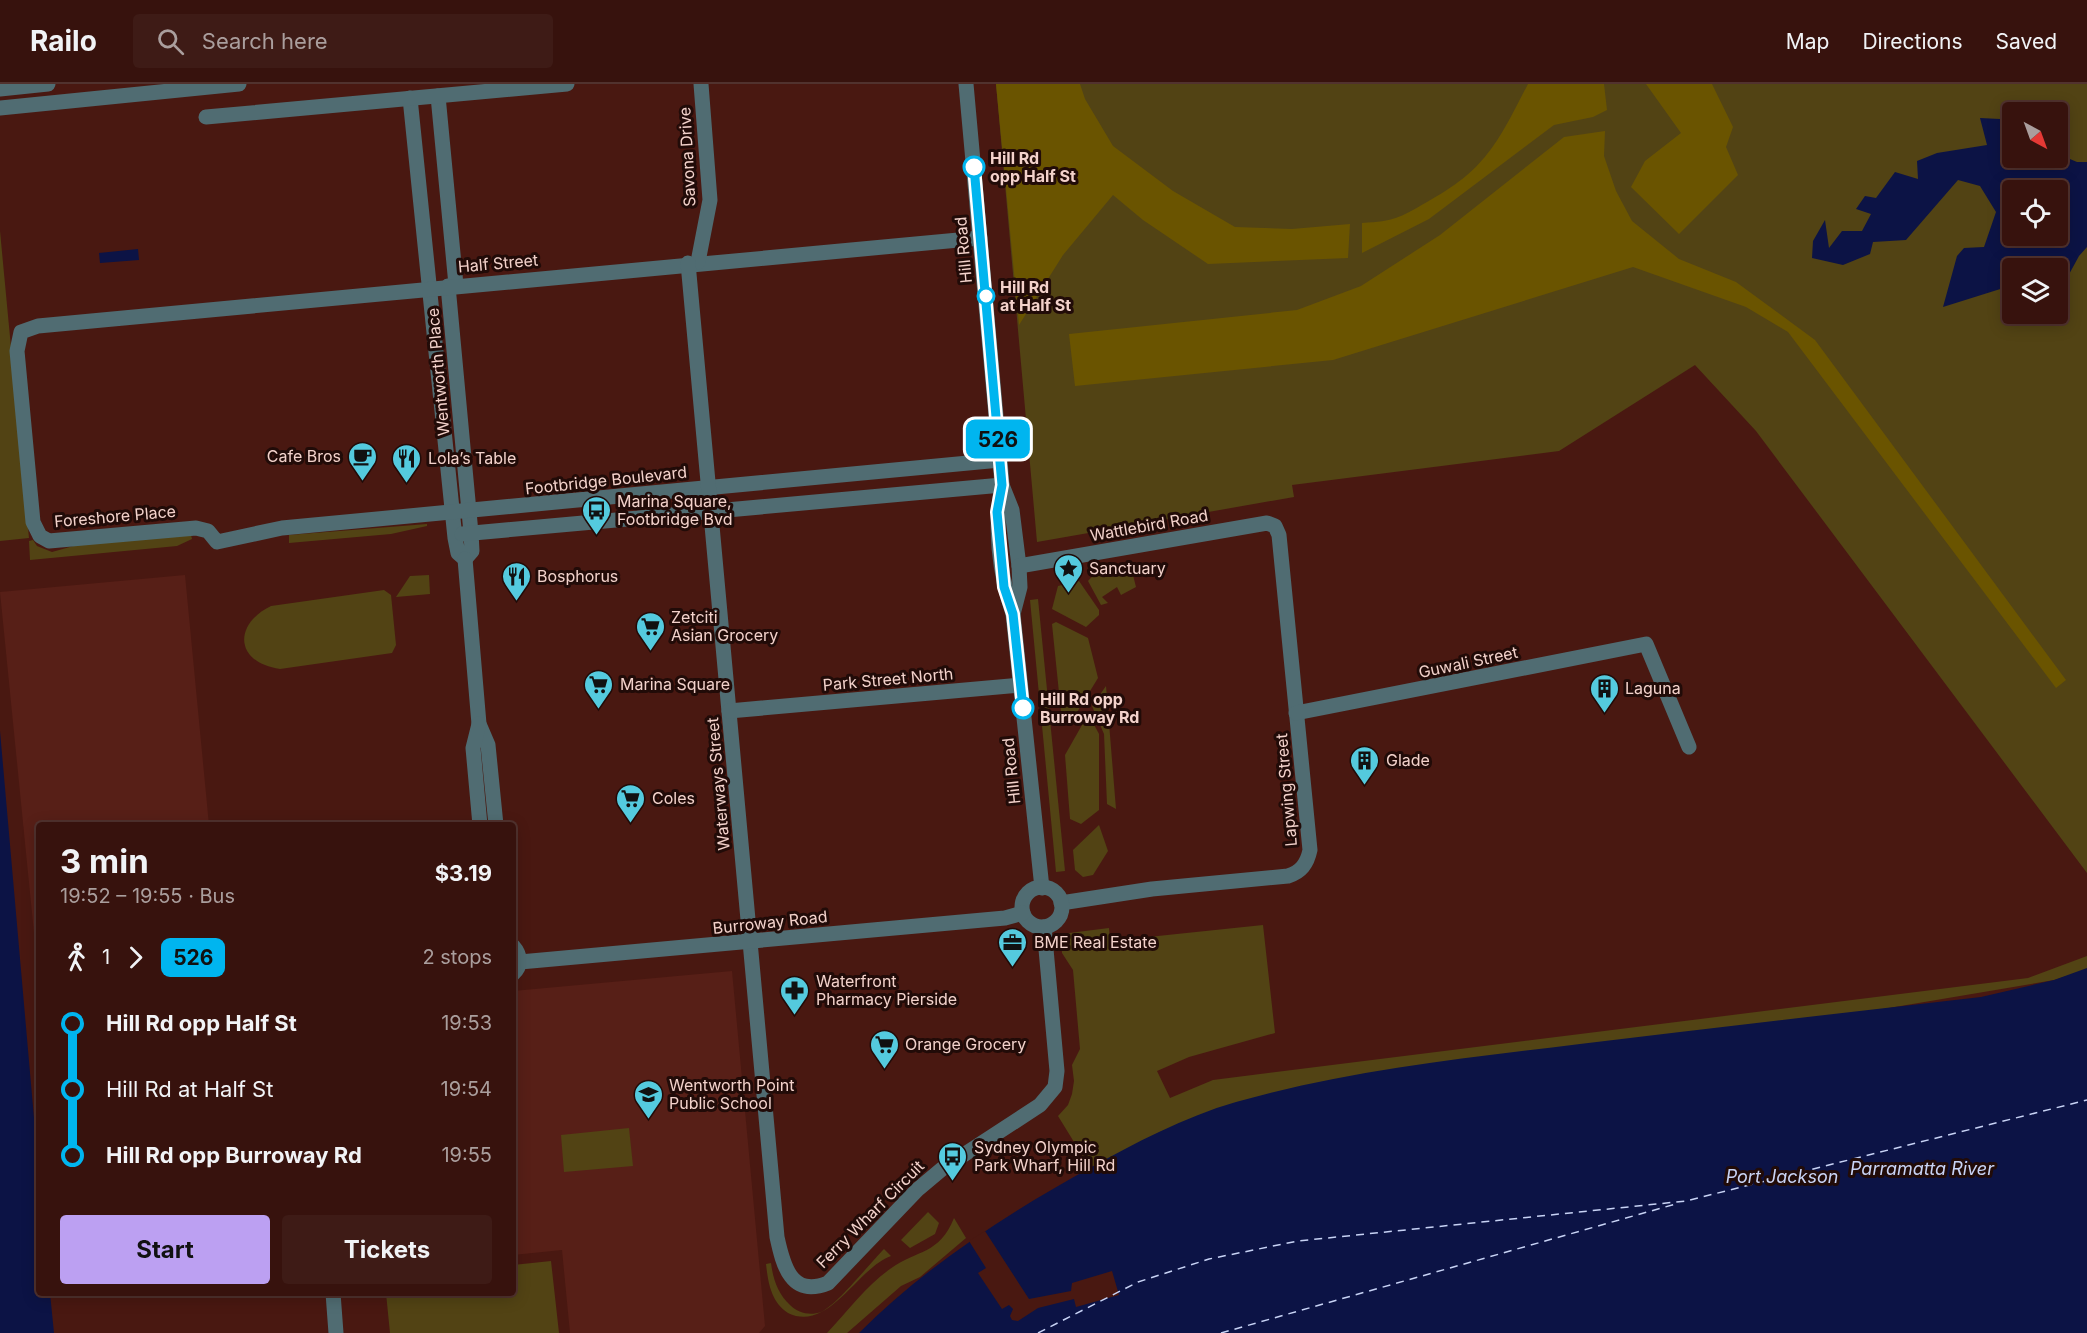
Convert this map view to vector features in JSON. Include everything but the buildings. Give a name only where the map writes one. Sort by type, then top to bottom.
[{"type":"street","points":[[0,89],[48,84]]},
{"type":"street","points":[[0,108],[199,86],[239,84]]},
{"type":"street","points":[[206,117],[567,84]]},
{"type":"street","name":"Savona Drive","points":[[693,263],[710,200],[700,84]]},
{"type":"street","name":"Hill Road","points":[[966,84],[1002,485],[997,512],[1004,587],[1013,614],[1042,888]]},
{"type":"street","name":"Wentworth Place","points":[[438,96],[471,533],[472,551],[465,559]]},
{"type":"street","name":"Wentworth Place","points":[[410,98],[455,534],[458,553],[465,559],[479,724],[488,745],[496,822]]},
{"type":"street","name":"Half Street","points":[[21,332],[38,326],[693,263],[980,238]]},
{"type":"street","name":"Waterways Street","points":[[693,263],[708,488],[750,942]]},
{"type":"street","name":"Foreshore Place","points":[[21,332],[17,345],[19,374],[33,522],[40,536],[54,541],[196,528],[208,531],[217,542]]},
{"type":"street","name":"Footbridge Boulevard","points":[[217,542],[282,528],[1000,460]]},
{"type":"street","points":[[455,534],[1002,485]]},
{"type":"street","name":"Hill Road","points":[[1002,485],[1012,510],[1019,566],[1020,587],[1013,614]]},
{"type":"street","name":"Wattlebird Road","points":[[1019,566],[1267,523],[1275,526],[1279,535]]},
{"type":"street","name":"Lapwing Street","points":[[1061,903],[1152,889],[1288,876],[1300,871],[1310,850],[1279,535]]},
{"type":"street","name":"Guwali Street","points":[[1296,713],[1646,644],[1689,747]]},
{"type":"street","name":"Park Street North","points":[[729,711],[1020,685]]},
{"type":"street","name":"Wentworth Place","points":[[479,724],[473,748],[480,822]]},
{"type":"street","points":[[1042,888],[1052,890],[1061,903],[1059,916],[1053,923],[1044,927],[1031,924],[1023,913],[1023,902],[1028,893],[1042,888]]},
{"type":"street","name":"Burroway Road","points":[[516,968],[750,942],[1005,918],[1023,913]]},
{"type":"street","name":"Ferry Wharf Circuit","points":[[750,942],[777,1237],[782,1261],[791,1278],[801,1284],[814,1287],[834,1278],[918,1190],[942,1169],[1040,1105],[1052,1094],[1057,1071],[1044,927]]},
{"type":"street","points":[[333,1296],[336,1333]]},
{"type":"shaded area","points":[[996,84],[2087,84],[2087,873],[1756,431],[1695,365],[1559,451],[1292,485],[1294,497],[1037,542]]},
{"type":"shaded area","points":[[996,84],[1080,84],[1085,99],[1113,146],[1173,191],[1235,227],[1292,229],[1350,224],[1348,258],[1208,264],[1143,220],[1113,195],[1063,255],[1019,325]]},
{"type":"shaded area","points":[[1528,84],[1604,84],[1607,110],[1593,117],[1554,125],[1429,219],[1362,253],[1362,223],[1390,220],[1403,215],[1447,190],[1477,166],[1508,122]]},
{"type":"shaded area","points":[[1646,84],[1712,84],[1733,127],[1726,147],[1738,175],[1679,234],[1631,187],[1645,161],[1681,133]]},
{"type":"shaded area","points":[[1605,131],[1604,156],[1616,191],[1632,221],[1679,259],[1736,282],[1815,340],[2066,680],[2056,688],[1788,332],[1746,307],[1633,267],[1333,360],[1075,386],[1069,334],[1297,310],[1361,286],[1440,235],[1564,137]]},
{"type":"shaded area","points":[[0,231],[29,538],[0,541]]},
{"type":"shaded area","points":[[427,524],[427,526],[391,534],[289,543],[289,535]]},
{"type":"shaded area","points":[[191,535],[192,539],[177,546],[30,560],[29,541],[33,540],[37,546],[52,552],[84,543]]},
{"type":"shaded area","points":[[1111,569],[1127,569],[1133,575],[1136,587],[1121,595],[1117,587],[1102,597],[1108,603],[1101,605],[1088,581],[1101,572]]},
{"type":"shaded area","points":[[185,575],[209,822],[36,822],[36,953],[0,592]]},
{"type":"shaded area","points":[[429,575],[430,594],[396,597],[410,576]]},
{"type":"shaded area","points":[[1079,581],[1099,610],[1099,615],[1086,627],[1052,609],[1058,586]]},
{"type":"shaded area","points":[[384,590],[391,595],[396,645],[392,653],[280,669],[265,665],[255,659],[244,642],[250,623],[258,614],[271,606]]},
{"type":"shaded area","points":[[1038,599],[1065,871],[1056,872],[1030,600]]},
{"type":"shaded area","points":[[1056,622],[1088,638],[1098,678],[1071,722],[1062,722],[1052,624]]},
{"type":"shaded area","points":[[1106,686],[1116,809],[1107,804],[1104,734],[1092,706]]},
{"type":"shaded area","points":[[1090,717],[1099,734],[1099,810],[1081,824],[1070,819],[1065,755],[1086,718]]},
{"type":"shaded area","points":[[1099,825],[1108,851],[1093,875],[1083,877],[1075,870],[1073,850]]},
{"type":"shaded area","points":[[1263,925],[1275,1033],[1189,1057],[1157,1071],[1170,1098],[1213,1080],[2028,978],[2087,956],[2087,970],[2054,980],[1162,1131],[1090,1168],[1058,1116],[1068,1105],[1072,1094],[1074,1081],[1072,1065],[1080,1049],[1073,970],[1062,953],[1061,934],[1109,928],[1110,941]]},
{"type":"shaded area","name":"Wentworth Point Public School","points":[[732,971],[765,1326],[759,1333],[570,1333],[562,1250],[516,1255],[516,991]]},
{"type":"shaded area","points":[[629,1128],[633,1166],[564,1172],[561,1135]]},
{"type":"shaded area","points":[[928,1212],[939,1223],[935,1234],[910,1248],[901,1240]]},
{"type":"shaded area","points":[[954,1218],[966,1238],[920,1277],[901,1286],[847,1333],[827,1333],[882,1275],[942,1239]]},
{"type":"shaded area","points":[[884,1249],[891,1256],[878,1263],[830,1307],[825,1309],[844,1293]]},
{"type":"shaded area","points":[[551,1261],[559,1333],[390,1333],[386,1296],[516,1296],[516,1265]]},
{"type":"shaded area","points":[[771,1263],[777,1286],[790,1305],[804,1313],[820,1312],[803,1317],[788,1313],[782,1308],[771,1291],[766,1264]]},
{"type":"water","points":[[1980,118],[2000,119],[2002,168],[2068,168],[2068,158],[2077,162],[2087,162],[2087,247],[2068,276],[2068,258],[2002,258],[2002,288],[1943,307],[1957,256],[1964,248],[1984,247],[1996,212],[1980,186],[1958,180],[1906,240],[1873,242],[1870,254],[1843,265],[1812,258],[1813,241],[1825,220],[1829,248],[1842,231],[1862,231],[1871,214],[1856,209],[1865,196],[1876,198],[1895,172],[1918,179],[1917,161],[1937,153],[1987,145]]},
{"type":"water","points":[[138,249],[139,260],[100,263],[99,253]]},
{"type":"water","points":[[0,731],[36,1141],[36,1296],[50,1296],[54,1333],[0,1333]]},
{"type":"water","name":"Port Jackson","points":[[2087,968],[2087,1333],[859,1333],[911,1286],[997,1223],[1142,1140],[1198,1115],[1236,1102],[1321,1081],[1451,1060],[1981,997],[2054,980]]},
{"type":"pier","points":[[985,1231],[1029,1299],[1071,1291],[1072,1283],[1112,1271],[1119,1295],[1076,1307],[1074,1299],[1038,1308],[1018,1321],[1012,1320],[1010,1316],[1013,1309],[1009,1305],[1002,1309],[978,1273],[986,1268],[969,1241]]},
{"type":"ferry route","points":[[1038,1333],[1138,1282],[1209,1259],[1298,1241],[1686,1201],[2087,1100]]},
{"type":"ferry route","points":[[1221,1333],[1679,1203]]},
{"type":"bus line","name":"526","points":[[974,167],[1002,485],[997,512],[1004,587],[1013,614],[1023,708]]},
{"type":"place","name":"Hill Rd opp Half St","points":[[974,167]]},
{"type":"place","name":"Hill Rd at Half St","points":[[986,296]]},
{"type":"place","name":"Cafe Bros","points":[[362,482]]},
{"type":"place","name":"Lola’s Table","points":[[407,484]]},
{"type":"place","name":"Marina Square, Footbridge Bvd","points":[[596,536]]},
{"type":"place","name":"Sanctuary","points":[[1068,594]]},
{"type":"place","name":"Bosphorus","points":[[516,602]]},
{"type":"place","name":"Zetciti Asian Grocery","points":[[650,652]]},
{"type":"place","name":"Hill Rd opp Burroway Rd","points":[[1023,708]]},
{"type":"place","name":"Marina Square","points":[[599,710]]},
{"type":"place","name":"Laguna","points":[[1604,714]]},
{"type":"place","name":"Glade","points":[[1365,786]]},
{"type":"place","name":"Coles","points":[[631,824]]},
{"type":"place","name":"BME Real Estate","points":[[1013,968]]},
{"type":"place","name":"Waterfront Pharmacy Pierside","points":[[795,1016]]},
{"type":"place","name":"Orange Grocery","points":[[884,1070]]},
{"type":"place","name":"Wentworth Point Public School","points":[[648,1120]]},
{"type":"place","name":"Sydney Olympic Park Wharf, Hill Rd","points":[[953,1182]]},
{"type":"water label","name":"Parramatta River","points":[[1922,1169]]}]
